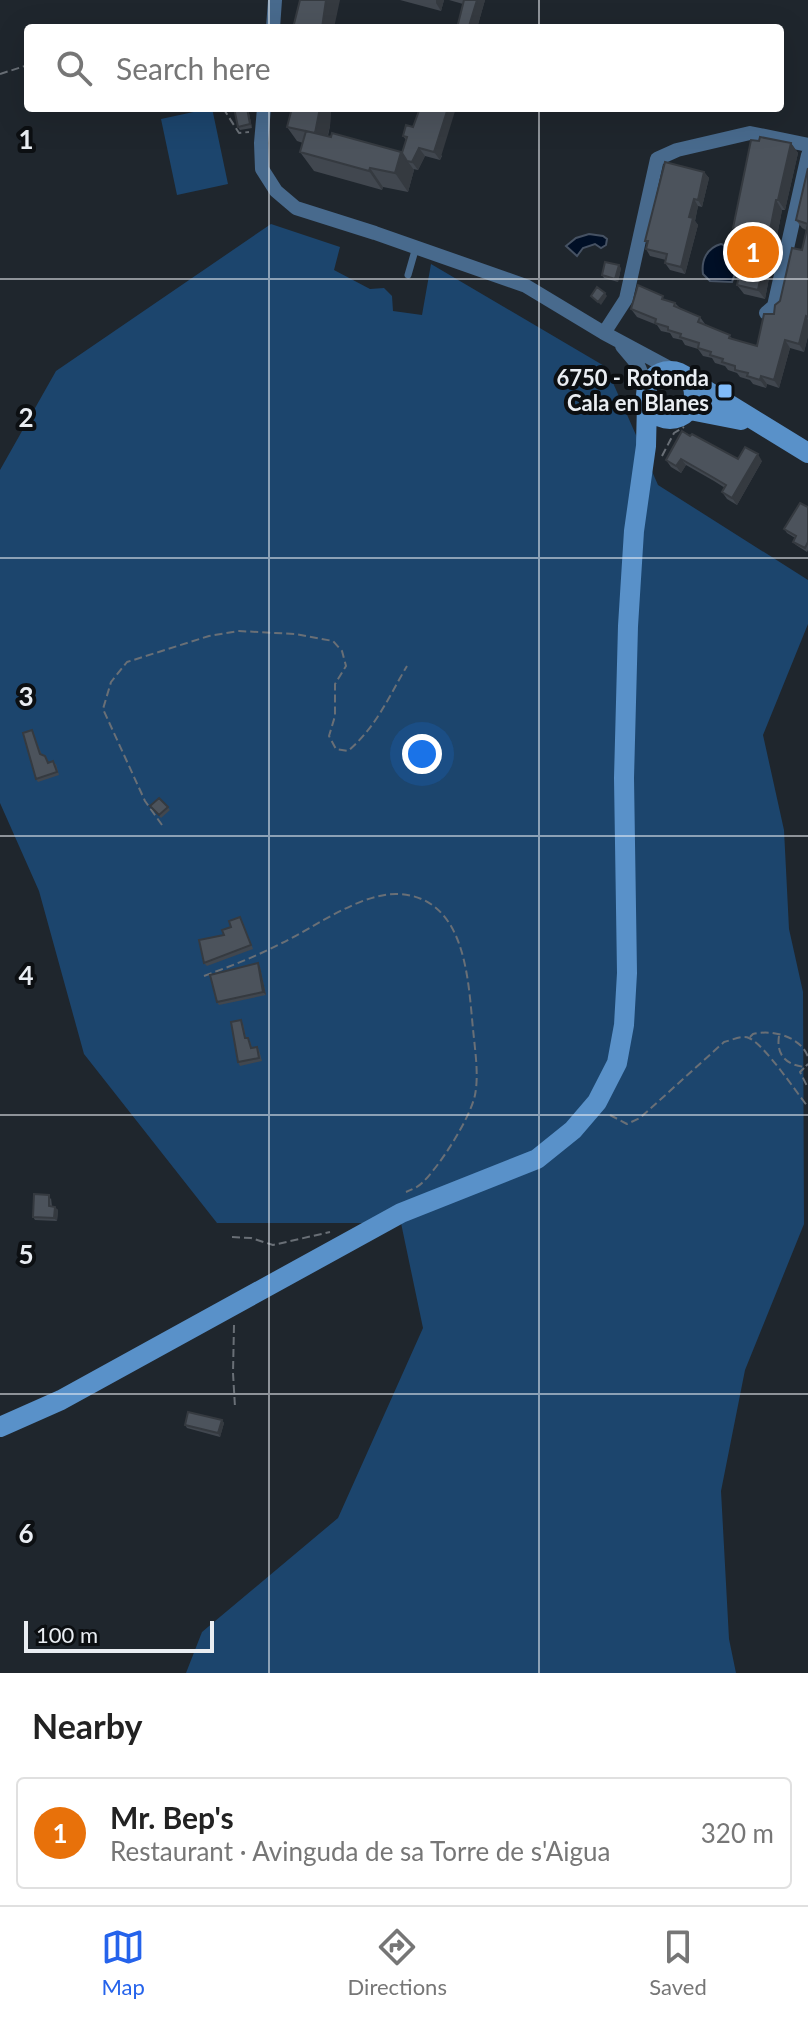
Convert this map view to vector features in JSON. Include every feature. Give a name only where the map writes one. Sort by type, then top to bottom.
[{"type":"street","points":[[273,24],[275,0]]},
{"type":"street","points":[[264,112],[262,169],[276,191],[296,208],[526,286],[610,337],[683,373],[691,381],[808,453]]},
{"type":"street","points":[[610,337],[626,299],[657,159],[677,150],[750,133],[808,145]]},
{"type":"street","points":[[766,313],[774,306],[808,155]]},
{"type":"street","points":[[610,337],[638,365],[649,408],[661,418],[685,418]]},
{"type":"street","points":[[652,461],[647,394],[661,372],[673,370]]},
{"type":"street","points":[[685,418],[695,398],[691,381]]},
{"type":"street","points":[[0,1427],[61,1400],[401,1213],[537,1159],[573,1130],[597,1102],[617,1063],[624,1025],[627,973],[624,778],[634,531],[664,428],[707,411],[759,424]]},
{"type":"lane","points":[[408,275],[416,247]]},
{"type":"path","points":[[0,74],[24,66]]},
{"type":"path","points":[[226,112],[239,133],[262,129]]},
{"type":"path","points":[[652,461],[685,418]]},
{"type":"path","points":[[162,825],[145,801],[103,709],[111,682],[127,662],[209,636],[239,631],[295,634],[333,641],[342,651],[346,666],[335,684],[335,716],[329,736],[336,749],[348,751],[379,719],[407,666]]},
{"type":"path","points":[[204,976],[247,960],[330,916],[374,898],[398,894],[427,901],[448,920],[466,968],[476,1062],[475,1096],[458,1135],[421,1184],[395,1198]]},
{"type":"path","points":[[750,1038],[759,1032],[779,1034],[801,1045],[808,1057]]},
{"type":"path","points":[[779,1034],[782,1058],[790,1064],[807,1065]]},
{"type":"path","points":[[597,1102],[615,1119],[627,1124],[640,1118],[724,1042],[750,1038],[808,1107]]},
{"type":"path","points":[[807,1065],[800,1072],[808,1088]]},
{"type":"path","points":[[232,1237],[251,1238],[273,1245],[331,1232]]},
{"type":"path","points":[[234,1305],[235,1407]]},
{"type":"shaded area","points":[[193,112],[213,112],[228,184],[177,195],[161,119]]},
{"type":"shaded area","points":[[271,224],[340,247],[334,270],[370,289],[384,288],[392,296],[393,311],[422,315],[431,264],[606,367],[658,485],[808,580],[808,624],[763,735],[784,830],[789,929],[803,992],[804,1224],[745,1370],[721,1491],[729,1639],[736,1673],[186,1673],[202,1632],[338,1518],[423,1328],[401,1223],[217,1223],[84,1054],[39,891],[0,803],[0,470],[56,371]]},
{"type":"shaded area","points":[[589,234],[603,236],[607,239],[606,245],[601,248],[595,244],[583,248],[577,256],[566,246],[576,238]]},
{"type":"shaded area","points":[[721,244],[735,254],[736,270],[732,282],[710,281],[703,274],[706,255]]},
{"type":"building","points":[[300,0],[326,0],[323,24],[294,24]]},
{"type":"building","points":[[464,0],[477,0],[470,24],[458,24]]},
{"type":"building","points":[[235,112],[248,112],[250,124],[238,127]]},
{"type":"building","points":[[291,112],[319,112],[315,133],[287,127]]},
{"type":"building","points":[[419,112],[447,112],[434,152],[419,148],[412,162],[407,161],[402,153],[407,137],[403,136],[406,125],[413,127]]},
{"type":"building","points":[[306,131],[331,137],[332,133],[401,152],[395,173],[370,168],[369,171],[300,152]]},
{"type":"building","points":[[760,137],[791,143],[758,290],[737,285],[749,232],[733,228],[751,140],[759,141]]},
{"type":"building","points":[[665,162],[704,172],[698,200],[694,199],[689,217],[693,218],[681,267],[665,263],[667,254],[646,249],[648,241],[645,241]]},
{"type":"building","points":[[808,168],[808,224],[796,220]]},
{"type":"building","points":[[808,224],[808,317],[799,344],[785,340],[774,380],[747,376],[748,373],[735,370],[735,366],[698,348],[699,343],[680,337],[681,334],[655,323],[656,319],[631,309],[638,285],[700,317],[698,322],[730,335],[729,338],[757,346],[764,314],[774,314],[792,248],[802,250]]},
{"type":"building","points":[[605,262],[619,265],[615,279],[602,275]]},
{"type":"building","points":[[597,287],[605,293],[598,302],[591,296]]},
{"type":"building","points":[[682,431],[738,459],[745,447],[758,454],[732,498],[722,492],[726,485],[709,475],[681,459],[676,466],[666,460]]},
{"type":"building","points":[[800,503],[808,507],[808,542],[805,548],[793,542],[796,536],[784,529]]},
{"type":"building","points":[[32,730],[40,754],[45,756],[48,763],[53,761],[57,772],[36,779],[23,733]]},
{"type":"building","points":[[159,798],[168,807],[159,815],[150,806]]},
{"type":"building","points":[[240,917],[251,945],[204,963],[199,940],[224,935],[222,930],[231,927],[229,921]]},
{"type":"building","points":[[258,963],[263,992],[217,1002],[210,975]]},
{"type":"building","points":[[241,1020],[245,1038],[248,1038],[251,1048],[257,1047],[259,1058],[238,1062],[231,1022]]},
{"type":"building","points":[[34,1194],[49,1195],[49,1206],[55,1207],[54,1218],[33,1217]]},
{"type":"building","points":[[188,1412],[222,1420],[218,1433],[185,1425]]},
{"type":"place","name":"Mr. Bep's","points":[[753,252]]},
{"type":"place","name":"6750 - Rotonda Cala en Blanes","points":[[725,391]]}]
